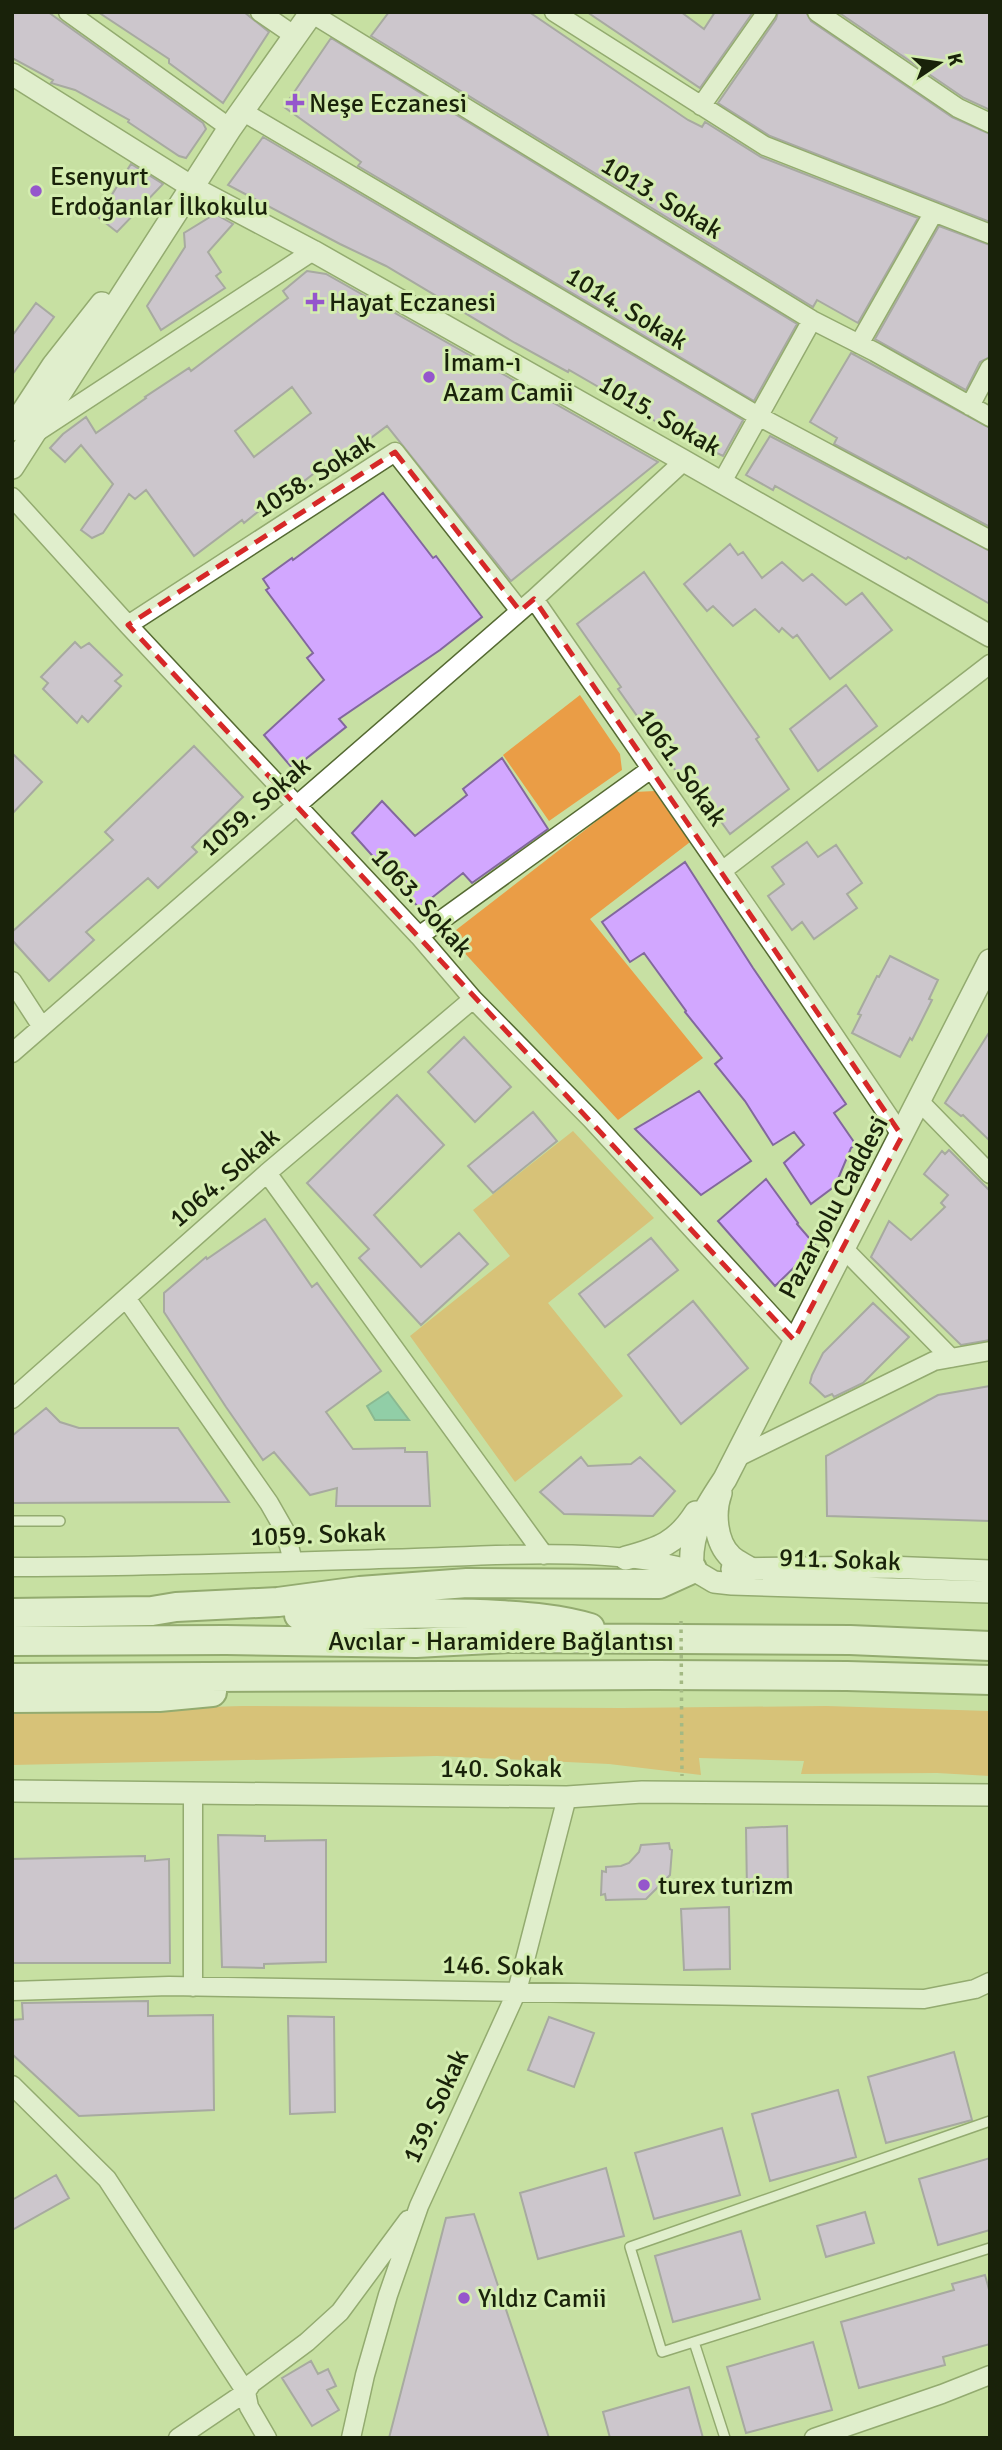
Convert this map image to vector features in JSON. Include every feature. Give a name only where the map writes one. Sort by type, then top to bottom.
[{"type":"highway","points":[[12,1613],[152,1611],[176,1607],[278,1602],[360,1591],[454,1584],[659,1584],[692,1569]]},
{"type":"highway","points":[[152,1611],[180,1615],[396,1613],[508,1616],[551,1619],[626,1639]]},
{"type":"highway","name":"Avcılar - Haramidere Bağlantısı","points":[[12,1641],[416,1643],[508,1639],[850,1640],[990,1646]]},
{"type":"highway","name":"Avcılar - Haramidere Bağlantısı","points":[[12,1678],[833,1675],[990,1680]]},
{"type":"highway","points":[[12,1698],[159,1697],[244,1688],[275,1676]]},
{"type":"main road","points":[[12,467],[23,431],[141,264],[236,119],[312,13]]},
{"type":"main road","name":"Pazaryolu Caddesi","points":[[725,1479],[990,961]]},
{"type":"main road","points":[[626,1558],[656,1550],[680,1535],[725,1479]]},
{"type":"main road","points":[[725,1479],[717,1502],[720,1540],[729,1556],[750,1569]]},
{"type":"main road","points":[[692,1569],[690,1548],[697,1528],[725,1479]]},
{"type":"street","name":"1014. Sokak","points":[[68,12],[236,119],[758,416],[990,540]]},
{"type":"street","points":[[260,12],[295,36]]},
{"type":"street","points":[[554,12],[765,146],[990,234]]},
{"type":"street","points":[[701,106],[767,12]]},
{"type":"street","points":[[817,12],[958,108],[990,123]]},
{"type":"street","name":"1013. Sokak","points":[[312,13],[812,320],[990,417]]},
{"type":"street","name":"1015. Sokak","points":[[12,74],[192,187],[313,251],[990,636]]},
{"type":"street","points":[[859,344],[934,212]]},
{"type":"street","points":[[23,431],[313,251]]},
{"type":"street","points":[[722,482],[812,320]]},
{"type":"street","points":[[970,406],[990,368]]},
{"type":"street","name":"1058. Sokak","points":[[128,625],[395,452],[527,605]]},
{"type":"street","points":[[527,605],[684,461]]},
{"type":"street","name":"1063. Sokak","points":[[12,497],[128,625],[298,803],[473,999],[592,1119],[794,1340]]},
{"type":"street","name":"1061. Sokak","points":[[527,605],[652,769],[902,1136]]},
{"type":"street","name":"1059. Sokak","points":[[12,1054],[527,605]]},
{"type":"street","points":[[722,872],[990,664]]},
{"type":"street","points":[[419,936],[652,769]]},
{"type":"street","points":[[12,981],[42,1027]]},
{"type":"street","name":"1064. Sokak","points":[[12,1399],[267,1173],[473,999]]},
{"type":"street","points":[[919,1101],[990,1174]]},
{"type":"street","points":[[267,1173],[544,1555]]},
{"type":"street","points":[[844,1249],[951,1358]]},
{"type":"street","points":[[126,1298],[269,1503],[285,1531],[293,1561]]},
{"type":"street","points":[[736,1458],[934,1361],[990,1351]]},
{"type":"street","name":"1059. Sokak","points":[[12,1567],[544,1555],[626,1558],[692,1569]]},
{"type":"street","name":"911. Sokak","points":[[692,1569],[887,1567],[990,1571]]},
{"type":"street","name":"911. Sokak","points":[[692,1569],[714,1582],[732,1584],[990,1592]]},
{"type":"street","name":"140. Sokak","points":[[12,1791],[567,1797],[642,1793],[990,1795]]},
{"type":"street","points":[[193,1792],[193,1987]]},
{"type":"street","name":"139. Sokak","points":[[351,2438],[365,2375],[388,2295],[419,2206],[517,1991],[567,1797]]},
{"type":"street","name":"146. Sokak","points":[[12,1992],[193,1987],[924,1998],[975,1989],[990,1982]]},
{"type":"street","points":[[12,2085],[107,2179],[246,2392],[248,2407],[267,2438]]},
{"type":"street","points":[[178,2438],[246,2392],[252,2384],[307,2342],[340,2312],[419,2206]]},
{"type":"street","points":[[360,2284],[368,2279],[377,2281],[384,2286],[388,2295]]},
{"type":"street","points":[[814,2438],[990,2375]]},
{"type":"lane","points":[[12,1521],[60,1521]]},
{"type":"lane","points":[[990,2121],[630,2247],[662,2352],[990,2248]]},
{"type":"lane","points":[[694,2342],[725,2438]]},
{"type":"path","points":[[681,1621],[682,1776]]},
{"type":"highlighted area","points":[[395,452],[520,611],[534,599],[902,1136],[794,1340],[128,625]]},
{"type":"shaded area","points":[[580,695],[620,754],[622,770],[549,821],[503,755]]},
{"type":"shaded area","points":[[655,791],[694,839],[590,919],[703,1058],[618,1120],[460,948],[456,930],[634,792]]},
{"type":"shaded area","points":[[573,1131],[654,1218],[548,1303],[623,1396],[515,1482],[410,1336],[510,1256],[473,1210]]},
{"type":"shaded area","points":[[242,1706],[826,1706],[990,1711],[990,1776],[937,1773],[801,1774],[804,1761],[699,1758],[701,1775],[609,1764],[437,1756],[12,1765],[12,1713]]},
{"type":"water","points":[[388,1392],[409,1420],[375,1420],[367,1406]]},
{"type":"building","points":[[12,12],[48,12],[203,123],[206,129],[186,158],[128,122],[129,120],[75,90],[51,83],[53,80],[12,58]]},
{"type":"building","points":[[98,12],[244,12],[269,32],[223,103],[169,63],[169,59]]},
{"type":"building","points":[[389,12],[529,12],[688,120],[702,127],[705,122],[761,157],[918,218],[858,323],[817,300],[813,307],[371,36]]},
{"type":"building","points":[[587,12],[681,12],[704,29],[715,12],[753,12],[700,88]]},
{"type":"building","points":[[778,12],[806,12],[811,21],[952,117],[990,134],[990,222],[770,136],[718,103],[776,19]]},
{"type":"building","points":[[838,12],[990,12],[990,110],[964,98]]},
{"type":"building","points":[[331,38],[797,324],[754,401],[358,166],[361,162],[284,107]]},
{"type":"building","points":[[263,137],[743,420],[723,456],[673,432],[569,370],[568,372],[515,343],[386,266],[228,185]]},
{"type":"building","points":[[131,164],[163,184],[117,232],[98,217]]},
{"type":"building","points":[[215,214],[233,224],[208,252],[221,272],[216,276],[225,288],[161,330],[147,306],[185,247],[184,233]]},
{"type":"building","points":[[939,226],[990,245],[990,357],[980,362],[966,390],[875,339]]},
{"type":"building","points":[[307,271],[326,274],[658,462],[511,581],[387,426],[344,458],[340,453],[294,489],[291,485],[244,523],[242,520],[194,556],[146,490],[135,499],[129,494],[103,533],[92,538],[81,530],[113,484],[81,445],[65,462],[50,448],[63,434],[86,417],[96,433],[189,368],[191,371],[288,298],[283,291]],"holes":[[[292,387],[311,413],[254,457],[235,431]]]},
{"type":"building","points":[[36,303],[54,317],[12,375],[12,336]]},
{"type":"building","points":[[851,353],[990,428],[990,527],[834,444],[837,438],[810,422]]},
{"type":"building","points":[[770,436],[990,551],[990,604],[775,486],[773,490],[746,475]]},
{"type":"building","points":[[383,493],[433,558],[436,556],[482,617],[440,650],[339,719],[346,727],[293,769],[264,735],[324,680],[307,658],[313,653],[266,590],[269,588],[263,579]]},
{"type":"building","points":[[730,544],[738,555],[743,552],[762,578],[782,562],[803,581],[812,574],[846,605],[862,593],[892,630],[830,679],[797,635],[793,638],[782,628],[779,632],[755,609],[733,626],[713,606],[707,611],[684,584]]},
{"type":"building","points":[[644,572],[759,737],[756,739],[789,789],[730,834],[696,787],[690,791],[618,689],[621,687],[577,624]]},
{"type":"building","points":[[75,642],[81,648],[89,643],[122,675],[115,681],[121,686],[88,722],[82,716],[77,723],[43,689],[48,683],[41,677]]},
{"type":"building","points":[[846,685],[877,726],[818,771],[790,729]]},
{"type":"building","points":[[194,746],[243,797],[192,847],[197,852],[158,888],[148,878],[86,932],[94,940],[49,981],[12,940],[12,932],[113,840],[105,832]]},
{"type":"building","points":[[12,753],[42,782],[12,814]]},
{"type":"building","points":[[502,758],[548,829],[472,883],[463,873],[419,908],[352,833],[382,801],[415,836],[467,795],[463,789]]},
{"type":"building","points":[[807,842],[818,857],[836,845],[862,883],[847,894],[857,908],[814,939],[802,922],[792,930],[768,896],[784,884],[772,867]]},
{"type":"building","points":[[685,862],[846,1104],[834,1113],[856,1145],[851,1148],[835,1186],[811,1204],[784,1163],[804,1145],[794,1132],[773,1145],[745,1101],[715,1064],[722,1058],[685,1012],[644,953],[630,962],[602,922]]},
{"type":"building","points":[[890,956],[938,980],[929,999],[932,1000],[912,1040],[910,1038],[900,1057],[852,1033],[861,1015],[858,1014]]},
{"type":"building","points":[[990,1031],[990,1141],[963,1115],[945,1103]]},
{"type":"building","points":[[464,1037],[511,1087],[475,1122],[428,1072]]},
{"type":"building","points":[[699,1091],[751,1161],[701,1195],[635,1129]]},
{"type":"building","points":[[397,1095],[444,1145],[374,1215],[421,1267],[459,1233],[488,1264],[421,1325],[359,1258],[369,1249],[307,1183]]},
{"type":"building","points":[[533,1112],[557,1141],[493,1193],[468,1166]]},
{"type":"building","points":[[949,1150],[990,1191],[990,1340],[961,1345],[871,1257],[889,1221],[911,1240],[945,1207],[941,1203],[948,1195],[924,1174],[942,1151],[945,1154]]},
{"type":"building","points":[[766,1179],[816,1246],[775,1286],[718,1221]]},
{"type":"building","points":[[265,1219],[312,1287],[317,1283],[381,1371],[326,1412],[353,1449],[405,1448],[405,1452],[427,1452],[430,1506],[336,1506],[337,1488],[310,1495],[274,1452],[263,1460],[164,1312],[164,1293],[206,1257],[207,1259]]},
{"type":"building","points":[[651,1238],[678,1270],[605,1327],[579,1294]]},
{"type":"building","points":[[693,1301],[748,1368],[681,1424],[628,1355]]},
{"type":"building","points":[[873,1303],[909,1337],[863,1383],[834,1397],[832,1394],[825,1397],[810,1383],[823,1353]]},
{"type":"building","points":[[990,1386],[990,1521],[827,1516],[826,1456],[938,1395]]},
{"type":"building","points":[[46,1408],[60,1422],[79,1428],[178,1428],[229,1502],[12,1503],[12,1436]]},
{"type":"building","points":[[581,1457],[588,1466],[631,1464],[640,1457],[675,1491],[653,1516],[564,1514],[540,1492]]},
{"type":"building","points":[[787,1826],[788,1891],[747,1892],[746,1828]]},
{"type":"building","points":[[218,1835],[265,1836],[265,1841],[326,1840],[326,1962],[264,1964],[264,1968],[222,1967]]},
{"type":"building","points":[[669,1843],[672,1850],[670,1875],[646,1899],[606,1900],[605,1894],[601,1895],[602,1871],[606,1872],[606,1867],[629,1863],[639,1852],[641,1845]]},
{"type":"building","points":[[145,1856],[145,1861],[169,1859],[170,1963],[12,1963],[12,1859]]},
{"type":"building","points":[[729,1907],[730,1969],[684,1970],[681,1909]]},
{"type":"building","points":[[148,2001],[148,2016],[213,2015],[214,2110],[79,2116],[12,2054],[12,2020],[23,2019],[22,2003]]},
{"type":"building","points":[[288,2016],[334,2017],[335,2112],[290,2114]]},
{"type":"building","points":[[549,2017],[594,2033],[574,2087],[528,2070]]},
{"type":"building","points":[[954,2052],[972,2120],[886,2143],[868,2077]]},
{"type":"building","points":[[838,2090],[856,2157],[770,2181],[752,2114]]},
{"type":"building","points":[[722,2128],[740,2195],[654,2219],[635,2153]]},
{"type":"building","points":[[990,2158],[990,2230],[938,2245],[919,2179]]},
{"type":"building","points":[[606,2168],[624,2236],[538,2259],[520,2193]]},
{"type":"building","points":[[56,2175],[69,2198],[12,2230],[12,2200]]},
{"type":"building","points":[[865,2212],[874,2243],[826,2257],[817,2226]]},
{"type":"building","name":"Yıldız Camii","points":[[474,2214],[549,2438],[389,2438],[446,2218]]},
{"type":"building","points":[[741,2231],[760,2299],[673,2322],[655,2256]]},
{"type":"building","points":[[985,2275],[990,2293],[990,2344],[943,2357],[945,2365],[859,2388],[841,2322],[954,2290],[952,2284]]},
{"type":"building","points":[[813,2342],[832,2410],[746,2433],[727,2367]]},
{"type":"building","points":[[311,2361],[318,2374],[328,2369],[336,2386],[327,2390],[339,2410],[312,2426],[282,2378]]},
{"type":"building","points":[[689,2387],[703,2438],[610,2438],[603,2412]]},
{"type":"place","name":"Neşe Eczanesi","points":[[295,103]]},
{"type":"place","name":"Esenyurt Erdoğanlar İlkokulu","points":[[36,191]]},
{"type":"place","name":"Hayat Eczanesi","points":[[315,302]]},
{"type":"place","name":"İmam-ı Azam Camii","points":[[429,377]]},
{"type":"place","name":"turex turizm","points":[[644,1885]]},
{"type":"place","name":"Yıldız Camii","points":[[464,2298]]}]
